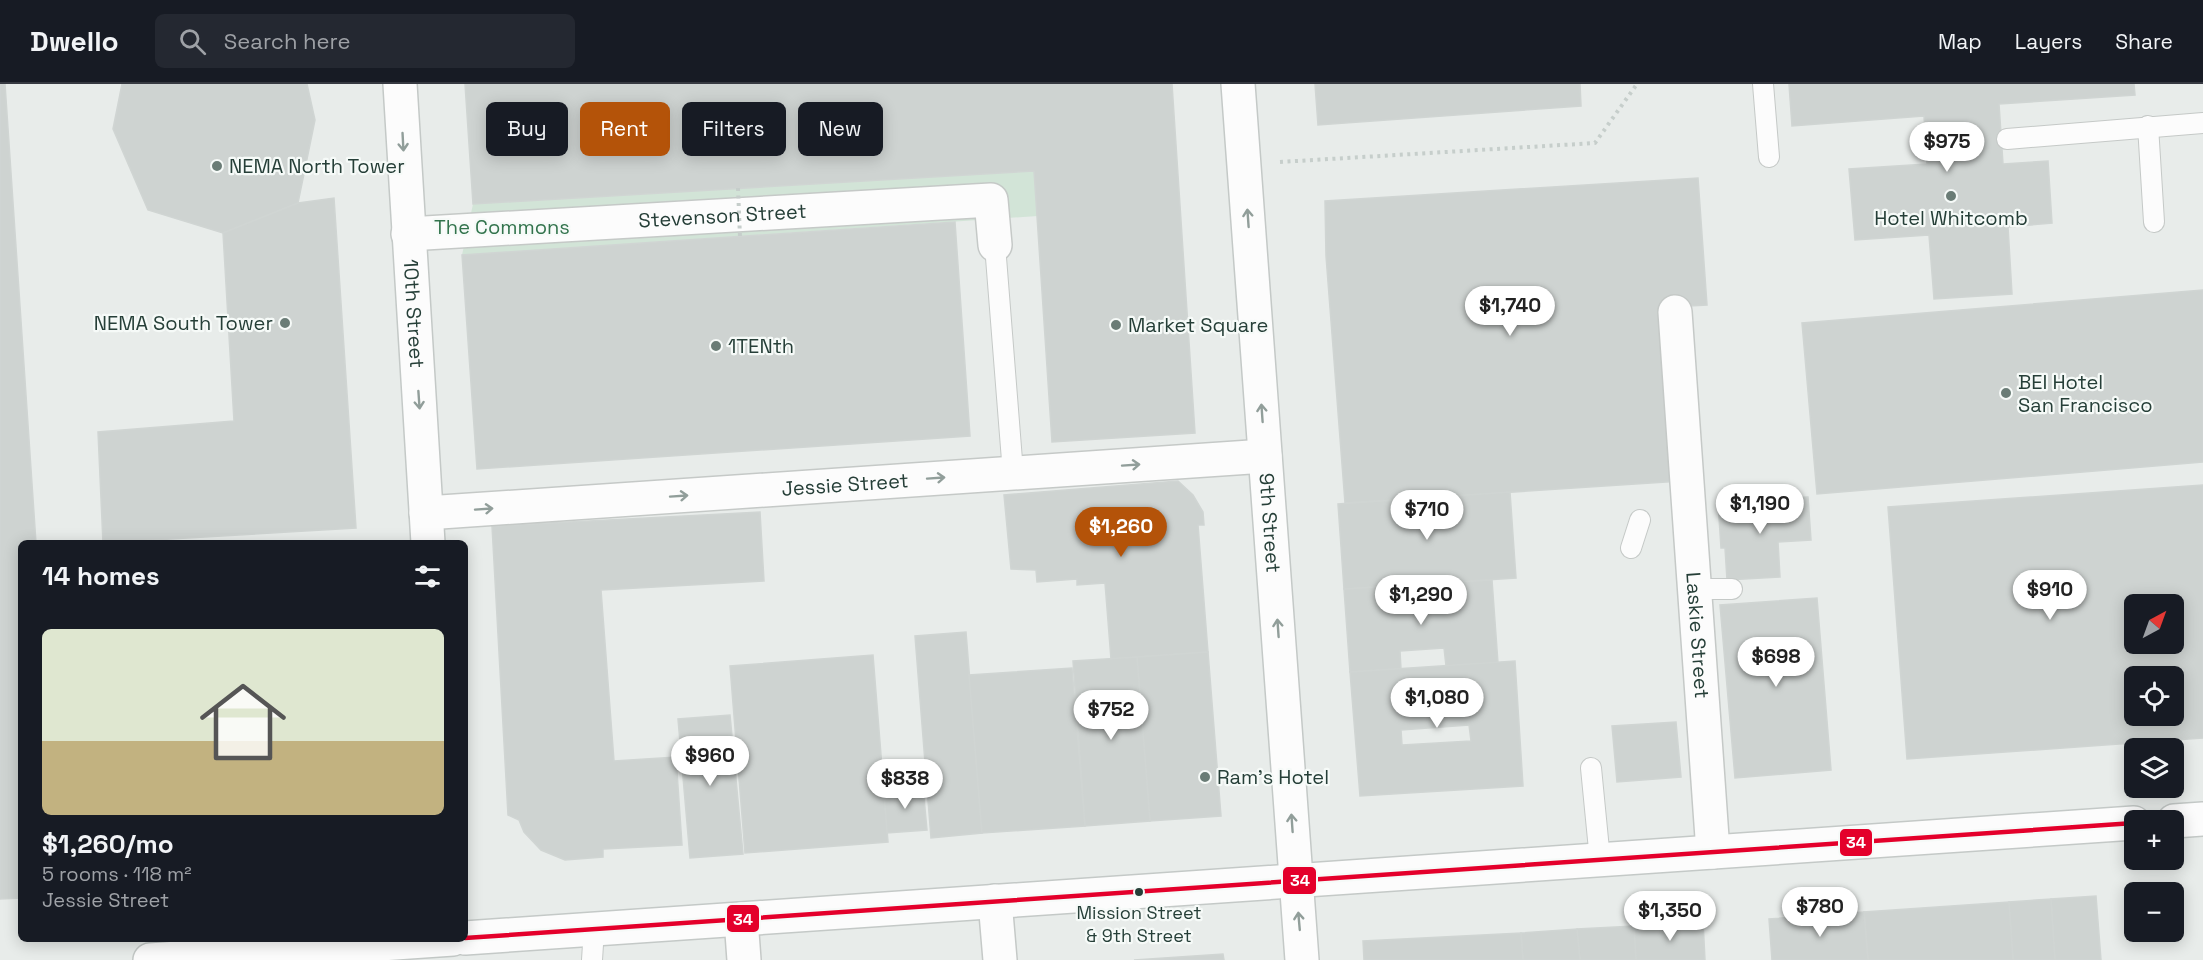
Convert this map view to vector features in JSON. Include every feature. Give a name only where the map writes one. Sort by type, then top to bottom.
[{"type":"main road","name":"10th Street","points":[[400,84],[427,528]]},
{"type":"main road","name":"9th Street","points":[[1238,84],[1302,960]]},
{"type":"main road","name":"Stevenson Street","points":[[408,234],[991,201],[995,245]]},
{"type":"main road","name":"Laskie Street","points":[[1675,312],[1713,852]]},
{"type":"main road","name":"Jessie Street","points":[[427,528],[1013,473],[1265,456]]},
{"type":"main road","points":[[2184,820],[2203,819]]},
{"type":"main road","points":[[468,938],[593,945],[741,919],[2124,824]]},
{"type":"main road","points":[[995,902],[1000,960]]},
{"type":"main road","points":[[741,919],[744,960]]},
{"type":"main road","points":[[150,960],[411,942]]},
{"type":"main road","points":[[453,942],[454,960]]},
{"type":"lane","points":[[1763,84],[1769,157]]},
{"type":"lane","points":[[2007,139],[2203,123]]},
{"type":"lane","points":[[2148,126],[2154,222]]},
{"type":"lane","points":[[995,245],[1013,473]]},
{"type":"lane","points":[[1631,548],[1640,520]]},
{"type":"lane","points":[[1695,589],[1732,589]]},
{"type":"lane","points":[[1591,768],[1600,860]]},
{"type":"path","points":[[1244,164],[1595,143],[1637,84]]},
{"type":"path","points":[[738,188],[740,237]]},
{"type":"green space","name":"The Commons","points":[[1034,171],[1038,216],[462,255],[473,204]]},
{"type":"building","points":[[0,84],[5,84],[36,540],[18,540],[18,898],[0,899]]},
{"type":"building","name":"NEMA North Tower","points":[[122,84],[307,84],[315,120],[298,203],[223,233],[148,210],[113,129]]},
{"type":"building","name":"Market Square","points":[[465,84],[1172,84],[1195,433],[1052,442],[1034,171],[473,204]]},
{"type":"building","points":[[1315,84],[1580,84],[1581,106],[1318,125]]},
{"type":"building","name":"Hotel Whitcomb","points":[[1789,84],[2134,84],[2135,95],[1999,104],[2003,164],[2048,161],[2052,223],[2008,227],[2012,294],[1934,299],[1929,235],[1855,240],[1849,169],[1927,164],[1924,116],[1792,126]]},
{"type":"building","points":[[1698,178],[1707,305],[1670,307],[1681,481],[1345,503],[1326,256],[1325,201]]},
{"type":"building","name":"NEMA South Tower","points":[[334,198],[356,528],[154,540],[103,540],[98,432],[234,421],[223,233],[298,203]]},
{"type":"building","name":"1TENth","points":[[955,222],[970,436],[477,469],[462,255]]},
{"type":"building","name":"BEI Hotel San Francisco","points":[[2203,290],[2203,462],[1817,494],[1802,323]]},
{"type":"building","points":[[1178,481],[1193,495],[1203,512],[1204,525],[1198,525],[1208,652],[1111,659],[1105,583],[1077,585],[1077,579],[1037,582],[1036,570],[1011,569],[1004,495]]},
{"type":"building","points":[[2203,485],[2203,738],[2124,738],[2124,744],[1907,759],[1888,507]]},
{"type":"building","points":[[1510,492],[1516,578],[1344,589],[1338,504]]},
{"type":"building","points":[[1808,497],[1811,540],[1778,542],[1780,577],[1727,580],[1725,548],[1721,548],[1718,502],[1762,500],[1763,506],[1786,505],[1786,498]]},
{"type":"building","points":[[760,512],[764,581],[601,590],[614,761],[676,757],[682,845],[603,849],[603,857],[565,860],[541,850],[524,832],[519,820],[508,815],[492,526]]},
{"type":"building","points":[[1492,580],[1498,663],[1446,666],[1444,648],[1400,651],[1401,669],[1350,672],[1344,589],[1392,586],[1394,605],[1441,602],[1439,583]]},
{"type":"building","points":[[1817,598],[1831,770],[1735,778],[1720,605]]},
{"type":"building","points":[[966,632],[982,833],[931,838],[915,636]]},
{"type":"building","points":[[1208,652],[1221,816],[1150,821],[1137,657]]},
{"type":"building","points":[[873,655],[888,842],[745,853],[730,666]]},
{"type":"building","points":[[1137,657],[1150,821],[1085,826],[1073,661]]},
{"type":"building","points":[[1515,661],[1523,786],[1360,796],[1350,672]],"holes":[[[1469,725],[1471,741],[1402,745],[1401,730]]]},
{"type":"building","points":[[1072,668],[1085,826],[982,833],[969,675]]},
{"type":"building","points":[[730,715],[743,854],[690,858],[678,719]]},
{"type":"building","points":[[1676,722],[1681,777],[1617,782],[1612,726]]},
{"type":"building","points":[[923,787],[927,830],[887,833],[884,790]]},
{"type":"building","points":[[2096,896],[2101,960],[2055,960],[2051,899]]},
{"type":"building","points":[[2051,899],[2055,960],[2013,960],[2009,902]]},
{"type":"building","points":[[2009,902],[2013,960],[1868,960],[1864,912]]},
{"type":"building","points":[[1864,912],[1868,960],[1772,960],[1769,919]]},
{"type":"building","points":[[1703,921],[1705,960],[1636,960],[1634,926]]},
{"type":"building","points":[[1634,926],[1636,960],[1580,960],[1577,929]]},
{"type":"building","points":[[1577,929],[1580,960],[1523,960],[1521,933]]},
{"type":"building","points":[[1521,933],[1523,960],[1364,960],[1363,941]]},
{"type":"building","points":[[1223,954],[1224,960],[1134,960]]},
{"type":"transit line","name":"34","points":[[468,938],[2124,824]]},
{"type":"place","name":"NEMA North Tower","points":[[217,166]]},
{"type":"place","name":"Hotel Whitcomb","points":[[1951,196]]},
{"type":"place","name":"NEMA South Tower","points":[[285,323]]},
{"type":"place","name":"Market Square","points":[[1116,325]]},
{"type":"place","name":"1TENth","points":[[716,346]]},
{"type":"place","name":"BEI Hotel San Francisco","points":[[2006,393]]},
{"type":"place","name":"Ram’s Hotel","points":[[1205,777]]},
{"type":"place","name":"Mission Street & 9th Street","points":[[1139,892]]}]
